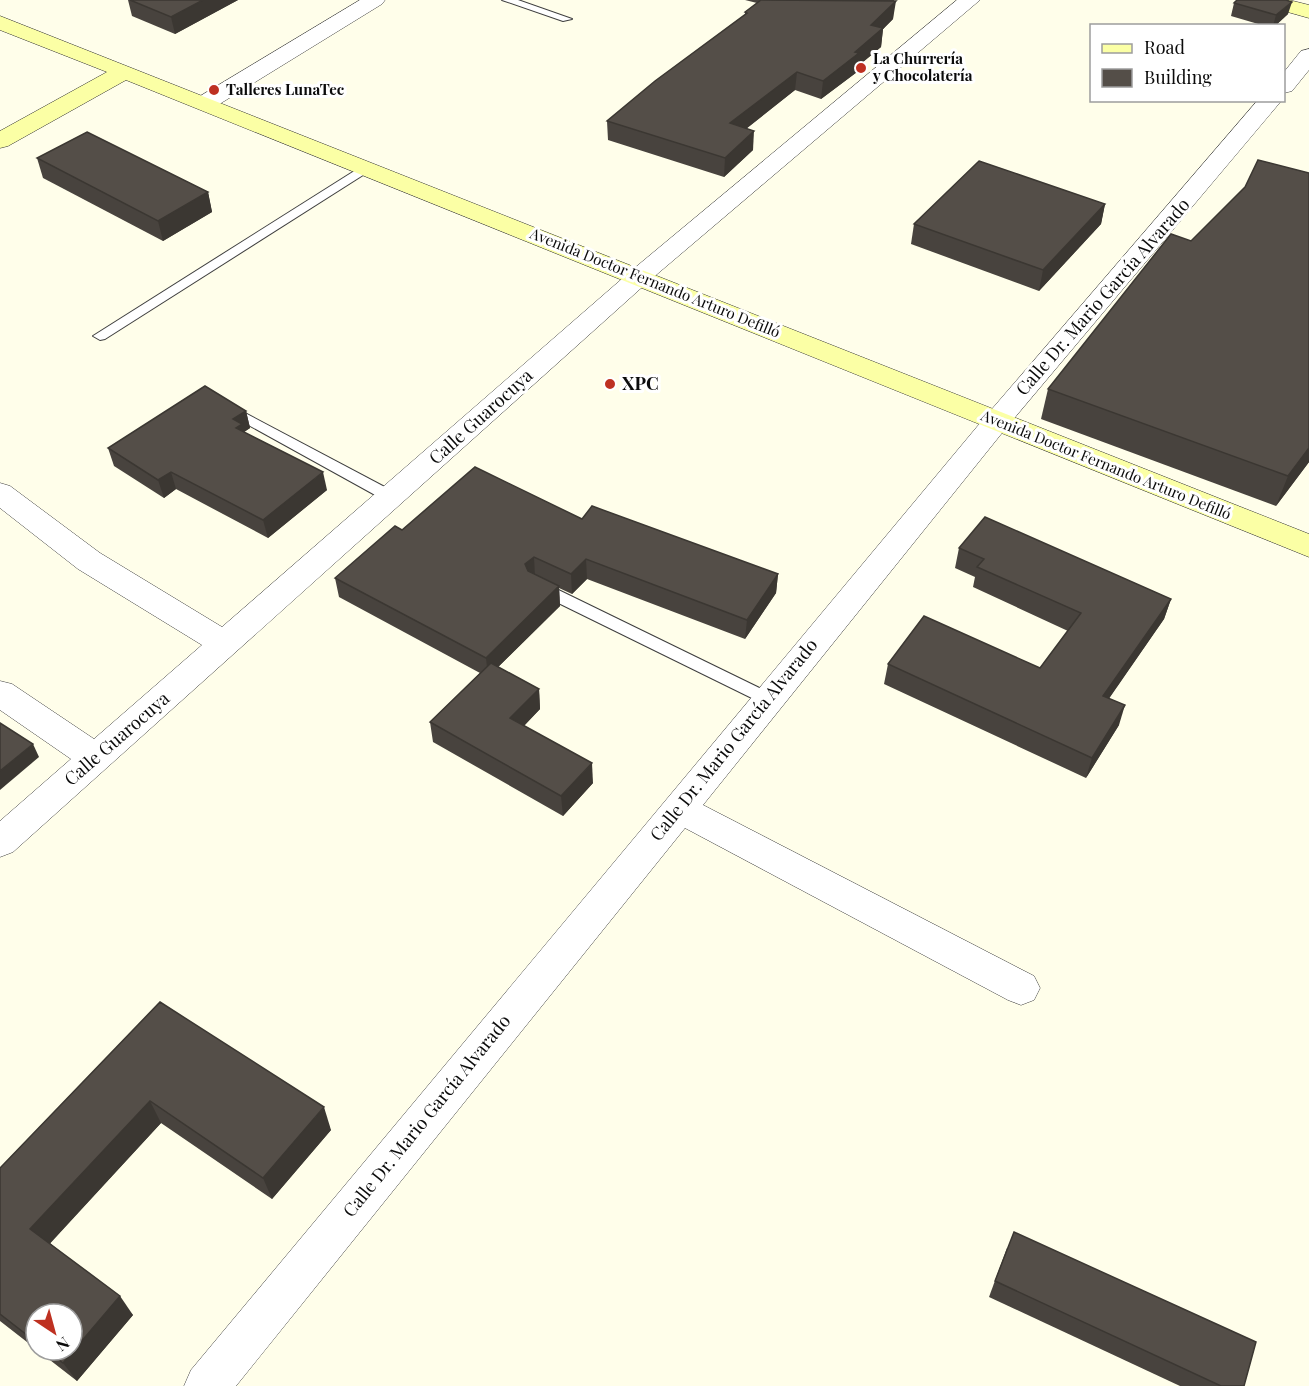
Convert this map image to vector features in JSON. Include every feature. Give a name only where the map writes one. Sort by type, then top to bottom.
[{"type":"street","points":[[205,103],[375,0]]},
{"type":"street","name":"Calle Guarocuya","points":[[0,842],[640,276],[970,0]]},
{"type":"street","points":[[1266,0],[1309,12]]},
{"type":"street","name":"Avenida Doctor Fernando Arturo Defilló","points":[[0,22],[640,276],[996,422],[1309,546]]},
{"type":"street","points":[[1285,85],[1309,56]]},
{"type":"street","points":[[0,141],[123,72]]},
{"type":"street","name":"Calle Dr. Mario García Alvarado","points":[[207,1386],[996,422],[1269,102]]},
{"type":"street","points":[[0,493],[89,561],[225,644]]},
{"type":"street","points":[[0,693],[96,758]]},
{"type":"street","points":[[678,808],[1021,988]]},
{"type":"lane","points":[[507,0],[567,19]]},
{"type":"lane","points":[[100,336],[367,167]]},
{"type":"lane","points":[[223,405],[391,497]]},
{"type":"lane","points":[[536,585],[768,699]]},
{"type":"building","points":[[130,0],[203,0],[171,17]]},
{"type":"building","points":[[761,0],[896,1],[871,25],[883,28],[855,52],[859,53],[823,81],[797,72],[730,123],[754,131],[725,158],[607,121],[655,81],[747,13],[745,12]]},
{"type":"building","points":[[1237,0],[1292,2],[1276,15],[1234,3]]},
{"type":"building","points":[[87,132],[208,192],[158,221],[37,158]]},
{"type":"building","points":[[1258,160],[1309,173],[1309,448],[1288,476],[1048,389],[1171,234],[1191,241],[1245,187]]},
{"type":"building","points":[[979,161],[1105,204],[1043,270],[914,224]]},
{"type":"building","points":[[205,386],[246,411],[233,419],[242,424],[236,428],[323,472],[263,520],[171,472],[158,480],[108,448]]},
{"type":"building","points":[[475,467],[582,519],[592,506],[778,574],[747,620],[586,559],[571,574],[534,557],[525,564],[528,571],[559,586],[486,658],[335,578],[395,526],[402,530]]},
{"type":"building","points":[[985,517],[1171,599],[1103,696],[1125,705],[1092,758],[888,664],[924,616],[1040,668],[1081,613],[977,567],[984,559],[959,548]]},
{"type":"building","points":[[491,663],[539,689],[510,718],[592,763],[561,796],[430,722]]},
{"type":"building","points":[[0,723],[33,744],[0,771]]},
{"type":"building","points":[[160,1002],[324,1107],[263,1178],[150,1101],[30,1229],[120,1296],[84,1338],[84,1302],[24,1302],[24,1333],[0,1314],[0,1168]]},
{"type":"building","points":[[1014,1232],[1256,1342],[1244,1386],[1221,1386],[995,1281]]},
{"type":"place","name":"La Churrería y Chocolatería","points":[[861,68]]},
{"type":"place","name":"Talleres LunaTec","points":[[214,90]]},
{"type":"place","name":"XPC","points":[[610,384]]}]
